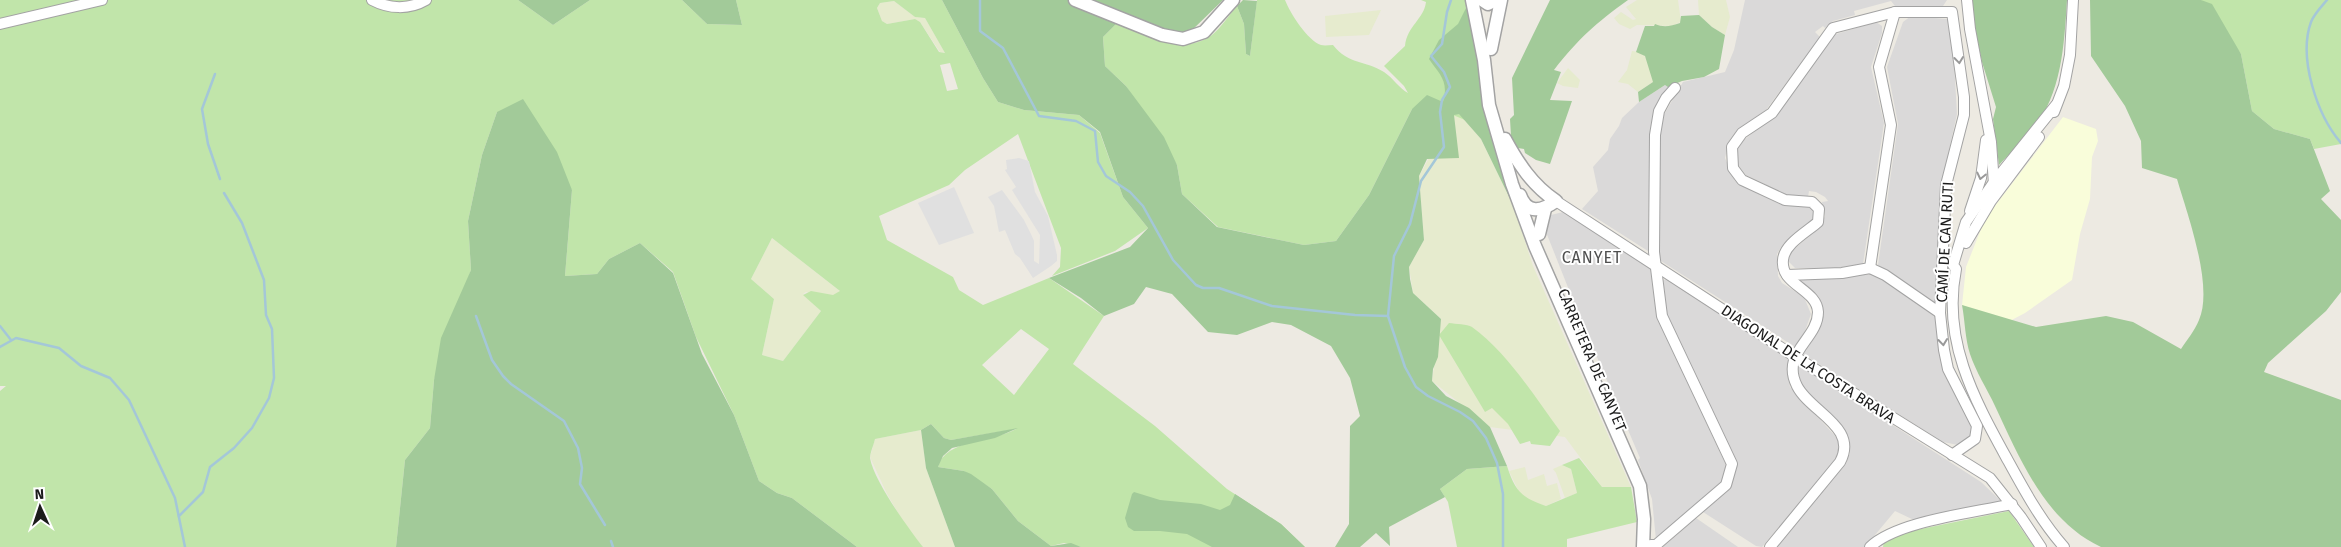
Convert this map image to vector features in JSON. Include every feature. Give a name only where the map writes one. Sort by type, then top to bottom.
[{"type":"street","points":[[0,24],[102,0]]},
{"type":"street","points":[[372,0],[388,7],[412,6],[426,0]]},
{"type":"street","points":[[1075,0],[1162,35],[1183,39],[1204,32],[1233,1]]},
{"type":"street","points":[[1472,0],[1488,54]]},
{"type":"street","points":[[1482,0],[1488,4],[1496,0]]},
{"type":"street","name":"CARRETERA DE CANYET","points":[[1482,0],[1488,54],[1503,134],[1528,207],[1646,486],[1651,509],[1648,546]]},
{"type":"street","points":[[1488,54],[1501,0]]},
{"type":"street","name":"CAMÍ DE CAN RUTI","points":[[1960,0],[1970,29]]},
{"type":"street","name":"CAMÍ DE CAN RUTI","points":[[1967,0],[1970,29],[1987,129],[1991,142],[1994,182]]},
{"type":"street","points":[[1966,243],[1991,201],[2053,115],[2064,86],[2070,56],[2073,0]]},
{"type":"street","points":[[1870,268],[1891,125],[1879,67],[1895,12]]},
{"type":"street","points":[[1770,547],[1840,462],[1845,453],[1845,442],[1841,432],[1797,387],[1794,376],[1794,356],[1816,322],[1818,310],[1808,293],[1794,284],[1787,275],[1782,262],[1786,250],[1818,222],[1819,209],[1812,202],[1785,200],[1742,180],[1733,168],[1732,147],[1742,133],[1772,113],[1833,28],[1895,12]]},
{"type":"street","name":"CAMÍ DE CAN RUTI","points":[[1895,12],[1952,12],[1964,106],[1962,126],[1946,185],[1940,314],[1948,369],[1977,426],[1975,439],[1952,455]]},
{"type":"street","name":"CARRETERA DE CANYET","points":[[1488,54],[1488,105],[1523,215],[1640,486],[1647,510],[1648,546]]},
{"type":"street","points":[[1648,546],[1656,545],[1726,485],[1732,464],[1662,316],[1654,252],[1655,135],[1659,111],[1666,98],[1676,88]]},
{"type":"street","points":[[1966,222],[1994,182],[2056,105]]},
{"type":"street","name":"CAMÍ DE CAN RUTI","points":[[1956,269],[1953,264],[1981,178],[1987,129]]},
{"type":"street","points":[[1503,134],[1515,158],[1550,205]]},
{"type":"street","points":[[1509,171],[1522,202],[1528,207],[1533,210],[1550,205]]},
{"type":"street","points":[[1994,182],[1972,224],[1956,269],[1952,300],[1952,323],[1960,363],[1977,402],[2023,488],[2046,525],[2064,547]]},
{"type":"street","points":[[1540,190],[1529,200],[1528,218],[1542,258]]},
{"type":"street","points":[[1539,234],[1550,205]]},
{"type":"street","name":"DIAGONAL DE LA COSTA BRAVA","points":[[1550,205],[1657,265],[1794,356],[1990,478],[2012,504],[2041,547]]},
{"type":"street","points":[[1787,275],[1842,274],[1870,268],[1885,275],[1940,314]]},
{"type":"street","points":[[1870,547],[1883,536],[1906,528],[2012,504]]},
{"type":"shaded area","points":[[1637,0],[1678,0],[1681,22],[1671,26],[1637,25],[1630,29],[1619,24],[1614,18],[1621,12],[1633,20],[1636,19],[1626,7]]},
{"type":"shaded area","points":[[1698,0],[1726,0],[1730,17],[1725,35],[1712,27],[1699,15]]},
{"type":"shaded area","points":[[1745,0],[1947,0],[1943,6],[1895,6],[1891,1],[1854,11],[1855,15],[1833,21],[1825,28],[1823,26],[1815,32],[1820,37],[1766,110],[1738,129],[1729,141],[1725,158],[1735,181],[1774,201],[1814,208],[1815,215],[1812,220],[1781,247],[1777,254],[1778,276],[1782,283],[1804,297],[1811,314],[1805,331],[1795,347],[1661,261],[1659,256],[1659,141],[1662,118],[1683,82],[1725,72],[1734,50]]},
{"type":"shaded area","points":[[894,1],[915,17],[925,18],[945,53],[940,52],[920,22],[915,19],[887,24],[882,21],[877,8],[880,3]]},
{"type":"shaded area","points":[[1381,10],[1369,35],[1326,37],[1325,16]]},
{"type":"shaded area","points":[[1911,16],[1947,19],[1950,22],[1953,43],[1957,114],[1942,182],[1937,305],[1878,265],[1898,124],[1887,67],[1903,22]]},
{"type":"shaded area","points":[[1876,22],[1882,26],[1882,33],[1871,67],[1884,123],[1863,264],[1829,269],[1795,268],[1787,260],[1788,255],[1821,225],[1825,216],[1822,202],[1828,201],[1816,192],[1809,191],[1808,197],[1789,196],[1746,175],[1737,164],[1738,147],[1776,114],[1833,35]]},
{"type":"shaded area","points":[[1632,51],[1639,52],[1645,56],[1653,75],[1653,82],[1638,92],[1628,84],[1618,82],[1627,70]]},
{"type":"shaded area","points":[[1568,68],[1580,80],[1578,88],[1563,86],[1557,83]]},
{"type":"shaded area","points":[[1665,85],[1669,87],[1654,111],[1650,132],[1648,251],[1582,209],[1598,191],[1593,167],[1608,150],[1610,139],[1622,118],[1639,102]]},
{"type":"shaded area","points":[[1459,113],[1481,139],[1514,207],[1533,266],[1631,487],[1602,487],[1565,437],[1490,427],[1432,381],[1441,319],[1413,293],[1409,267],[1424,240],[1419,176],[1453,115]]},
{"type":"shaded area","points":[[2063,117],[2096,129],[2098,141],[2092,157],[2090,199],[2080,234],[2072,280],[2025,313],[2006,323],[1962,305],[1966,267],[1985,219]]},
{"type":"shaded area","points":[[1019,158],[1029,161],[1035,192],[1048,216],[1057,255],[1057,261],[1033,278],[1020,258],[1015,254],[1005,230],[999,232],[994,206],[988,197],[1002,190],[1024,220],[1034,241],[1034,261],[1039,264],[1040,235],[1012,190],[1016,187],[1005,170],[1007,169],[1006,160]]},
{"type":"shaded area","points":[[954,187],[974,233],[939,245],[918,203]]},
{"type":"shaded area","points":[[1563,212],[1652,269],[1657,317],[1726,465],[1721,482],[1656,540],[1652,499],[1638,460],[1640,458],[1577,310],[1575,310],[1573,300],[1544,227],[1547,218]]},
{"type":"shaded area","points":[[772,238],[840,291],[843,300],[806,292],[803,294],[821,311],[783,361],[762,355],[774,299],[751,279]]},
{"type":"shaded area","points":[[1872,274],[1882,277],[1938,319],[1942,361],[1973,424],[1970,437],[1958,445],[1943,442],[1803,354],[1819,328],[1821,318],[1798,281],[1799,279]]},
{"type":"shaded area","points":[[1667,279],[1789,358],[1788,376],[1790,387],[1838,439],[1840,446],[1836,460],[1762,547],[1756,546],[1703,512],[1731,486],[1737,467],[1667,314],[1663,280]]},
{"type":"shaded area","points":[[1801,366],[1981,482],[2002,502],[1914,520],[1895,511],[1865,547],[1775,547],[1846,463],[1850,453],[1846,435],[1841,427],[1802,386],[1797,367]]},
{"type":"shaded area","points":[[921,430],[926,468],[955,547],[923,547],[906,526],[887,494],[870,457],[875,439]]},
{"type":"shaded area","points":[[1562,465],[1571,469],[1577,493],[1565,498],[1553,469]]},
{"type":"shaded area","points":[[1525,467],[1528,480],[1544,474],[1547,486],[1557,483],[1561,499],[1546,506],[1529,501],[1519,492],[1509,471]]},
{"type":"shaded area","points":[[1696,518],[1738,547],[1663,547]]},
{"type":"green space","points":[[0,0],[518,0],[553,25],[590,0],[682,0],[707,24],[742,25],[736,0],[942,0],[983,78],[998,102],[1024,110],[1079,115],[1100,133],[1123,197],[1148,228],[1115,251],[1052,276],[1060,267],[1061,248],[1018,134],[965,170],[949,185],[879,216],[887,240],[953,277],[959,290],[983,305],[1049,278],[1104,316],[1073,364],[1155,426],[1227,489],[1281,524],[1305,547],[1081,547],[1064,543],[1051,546],[1018,521],[992,489],[964,471],[938,467],[942,458],[960,446],[1016,429],[951,440],[944,438],[931,424],[921,430],[875,439],[870,458],[885,491],[923,547],[857,547],[792,498],[777,493],[759,481],[734,415],[696,337],[673,272],[640,243],[609,259],[597,274],[565,276],[572,190],[497,112],[482,155],[468,221],[471,270],[434,380],[430,428],[405,460],[396,547],[0,547],[0,391],[6,386],[0,386]],"holes":[[[894,1],[915,17],[925,18],[945,53],[939,52],[920,22],[915,19],[887,24],[882,21],[877,8],[880,3]],[[950,63],[958,89],[947,91],[940,65]],[[772,238],[840,291],[833,295],[811,291],[803,295],[821,311],[783,361],[762,355],[774,299],[751,279]],[[1021,329],[1049,349],[1014,395],[982,365]]]},
{"type":"green space","points":[[518,0],[590,0],[553,25]]},
{"type":"green space","points":[[682,0],[736,0],[742,25],[707,24]]},
{"type":"green space","points":[[942,0],[1223,0],[1188,34],[1117,23],[1103,37],[1105,66],[1126,86],[1164,137],[1177,165],[1182,194],[1217,227],[1304,245],[1336,241],[1369,195],[1412,109],[1427,95],[1443,102],[1445,95],[1444,83],[1429,59],[1439,40],[1458,24],[1469,2],[1489,127],[1514,207],[1481,139],[1459,114],[1454,115],[1459,158],[1427,159],[1419,176],[1424,240],[1409,267],[1413,293],[1441,319],[1438,357],[1433,369],[1432,381],[1446,396],[1469,408],[1490,427],[1507,466],[1467,469],[1440,489],[1445,497],[1389,527],[1390,546],[1376,533],[1360,547],[1335,547],[1349,524],[1350,426],[1360,416],[1350,378],[1331,346],[1291,325],[1272,322],[1237,335],[1208,332],[1172,294],[1146,287],[1134,304],[1104,316],[1081,298],[1049,278],[1130,247],[1148,228],[1123,197],[1100,132],[1079,115],[1024,110],[998,102],[983,78]]},
{"type":"green space","points":[[1243,0],[1257,1],[1250,56],[1246,54],[1244,24],[1237,6]]},
{"type":"green space","points":[[1257,0],[1285,0],[1300,26],[1316,42],[1322,45],[1333,45],[1345,56],[1377,68],[1408,93],[1404,86],[1384,66],[1405,46],[1409,33],[1425,8],[1426,2],[1421,0],[1468,0],[1465,120],[1453,115],[1412,109],[1369,195],[1336,241],[1304,245],[1218,227],[1182,194],[1177,165],[1126,86],[1105,66],[1103,37],[1117,23],[1164,41],[1176,44],[1189,44],[1212,35],[1237,6],[1244,24],[1246,54],[1250,56]]},
{"type":"green space","points":[[1550,0],[1628,0],[1588,32],[1554,70],[1561,72],[1550,100],[1572,101],[1550,164],[1536,160],[1525,153],[1524,149],[1518,148],[1511,136],[1510,119],[1514,115],[1512,78]]},
{"type":"green space","points":[[1969,0],[2067,0],[2063,52],[2050,101],[2028,136],[1999,165],[1993,119],[1996,107],[1982,62]]},
{"type":"green space","points":[[2090,0],[2201,0],[2212,4],[2241,54],[2252,111],[2274,129],[2310,139],[2330,191],[2321,199],[2341,220],[2341,292],[2326,311],[2268,363],[2264,372],[2341,400],[2341,547],[2101,547],[2081,536],[2064,521],[2036,487],[1975,367],[1967,342],[1962,305],[2036,327],[2106,316],[2133,322],[2181,349],[2199,320],[2203,306],[2201,269],[2177,179],[2142,168],[2141,141],[2125,106],[2091,56]]},
{"type":"green space","points":[[2201,0],[2341,0],[2341,144],[2314,149],[2310,139],[2274,129],[2252,111],[2241,54]]},
{"type":"green space","points":[[1699,15],[1712,27],[1725,35],[1719,69],[1704,77],[1682,81],[1668,87],[1665,85],[1639,102],[1638,92],[1653,82],[1645,56],[1636,52],[1645,26],[1654,26],[1655,24],[1671,26],[1680,23],[1681,16]]},
{"type":"green space","points":[[523,99],[557,152],[572,190],[565,276],[597,274],[609,259],[640,243],[673,273],[702,354],[734,415],[759,481],[777,493],[792,498],[857,547],[396,547],[405,460],[430,428],[434,380],[441,338],[471,270],[468,221],[482,155],[497,112]]},
{"type":"green space","points":[[1449,323],[1472,327],[1485,337],[1508,362],[1560,431],[1550,446],[1531,444],[1530,441],[1520,444],[1508,424],[1492,408],[1485,412],[1439,335]]},
{"type":"green space","points":[[931,424],[944,438],[951,440],[1018,428],[995,438],[952,448],[943,456],[938,467],[971,474],[992,489],[1018,521],[1051,546],[1071,543],[1081,547],[955,547],[926,468],[921,430]]},
{"type":"green space","points":[[1579,458],[1602,487],[1631,487],[1637,522],[1567,539],[1567,547],[1457,547],[1448,502],[1440,489],[1467,469],[1507,466],[1513,482],[1520,492],[1531,500],[1546,506],[1577,493],[1571,469],[1562,465]]},
{"type":"green space","points":[[1134,492],[1160,500],[1201,504],[1220,510],[1230,505],[1235,494],[1281,524],[1305,547],[1212,547],[1187,534],[1134,531],[1128,527],[1125,518]]},
{"type":"green space","points":[[2009,511],[2034,547],[1883,547],[1884,542],[1911,531]]},
{"type":"waterway","points":[[980,0],[980,31],[1003,48],[1039,116],[1076,121],[1095,131],[1098,162],[1106,176],[1130,192],[1143,206],[1173,260],[1196,285],[1203,288],[1219,288],[1272,306],[1355,315],[1388,316]]},
{"type":"waterway","points":[[1451,0],[1447,12],[1442,44],[1431,56],[1444,72],[1450,87],[1442,100],[1440,112],[1444,147],[1421,181],[1410,224],[1394,256],[1388,316],[1405,367],[1416,387],[1428,396],[1460,412],[1473,421],[1486,438],[1497,463],[1503,494],[1503,547]]},
{"type":"waterway","points":[[2327,0],[2311,22],[2308,36],[2308,69],[2324,117],[2341,143]]},
{"type":"waterway","points":[[215,74],[202,109],[208,144],[220,179]]},
{"type":"waterway","points":[[179,516],[203,492],[210,467],[234,448],[252,428],[269,398],[274,378],[272,329],[266,315],[264,280],[242,223],[224,193]]},
{"type":"waterway","points":[[476,316],[492,360],[503,376],[511,384],[564,421],[578,448],[582,468],[580,484],[605,525]]},
{"type":"waterway","points":[[0,326],[11,340]]},
{"type":"waterway","points":[[0,347],[16,338],[59,348],[81,366],[110,378],[129,400],[175,498],[185,547]]},
{"type":"waterway","points":[[611,541],[613,547]]},
{"type":"district","name":"CANYET","points":[[1592,257]]}]
